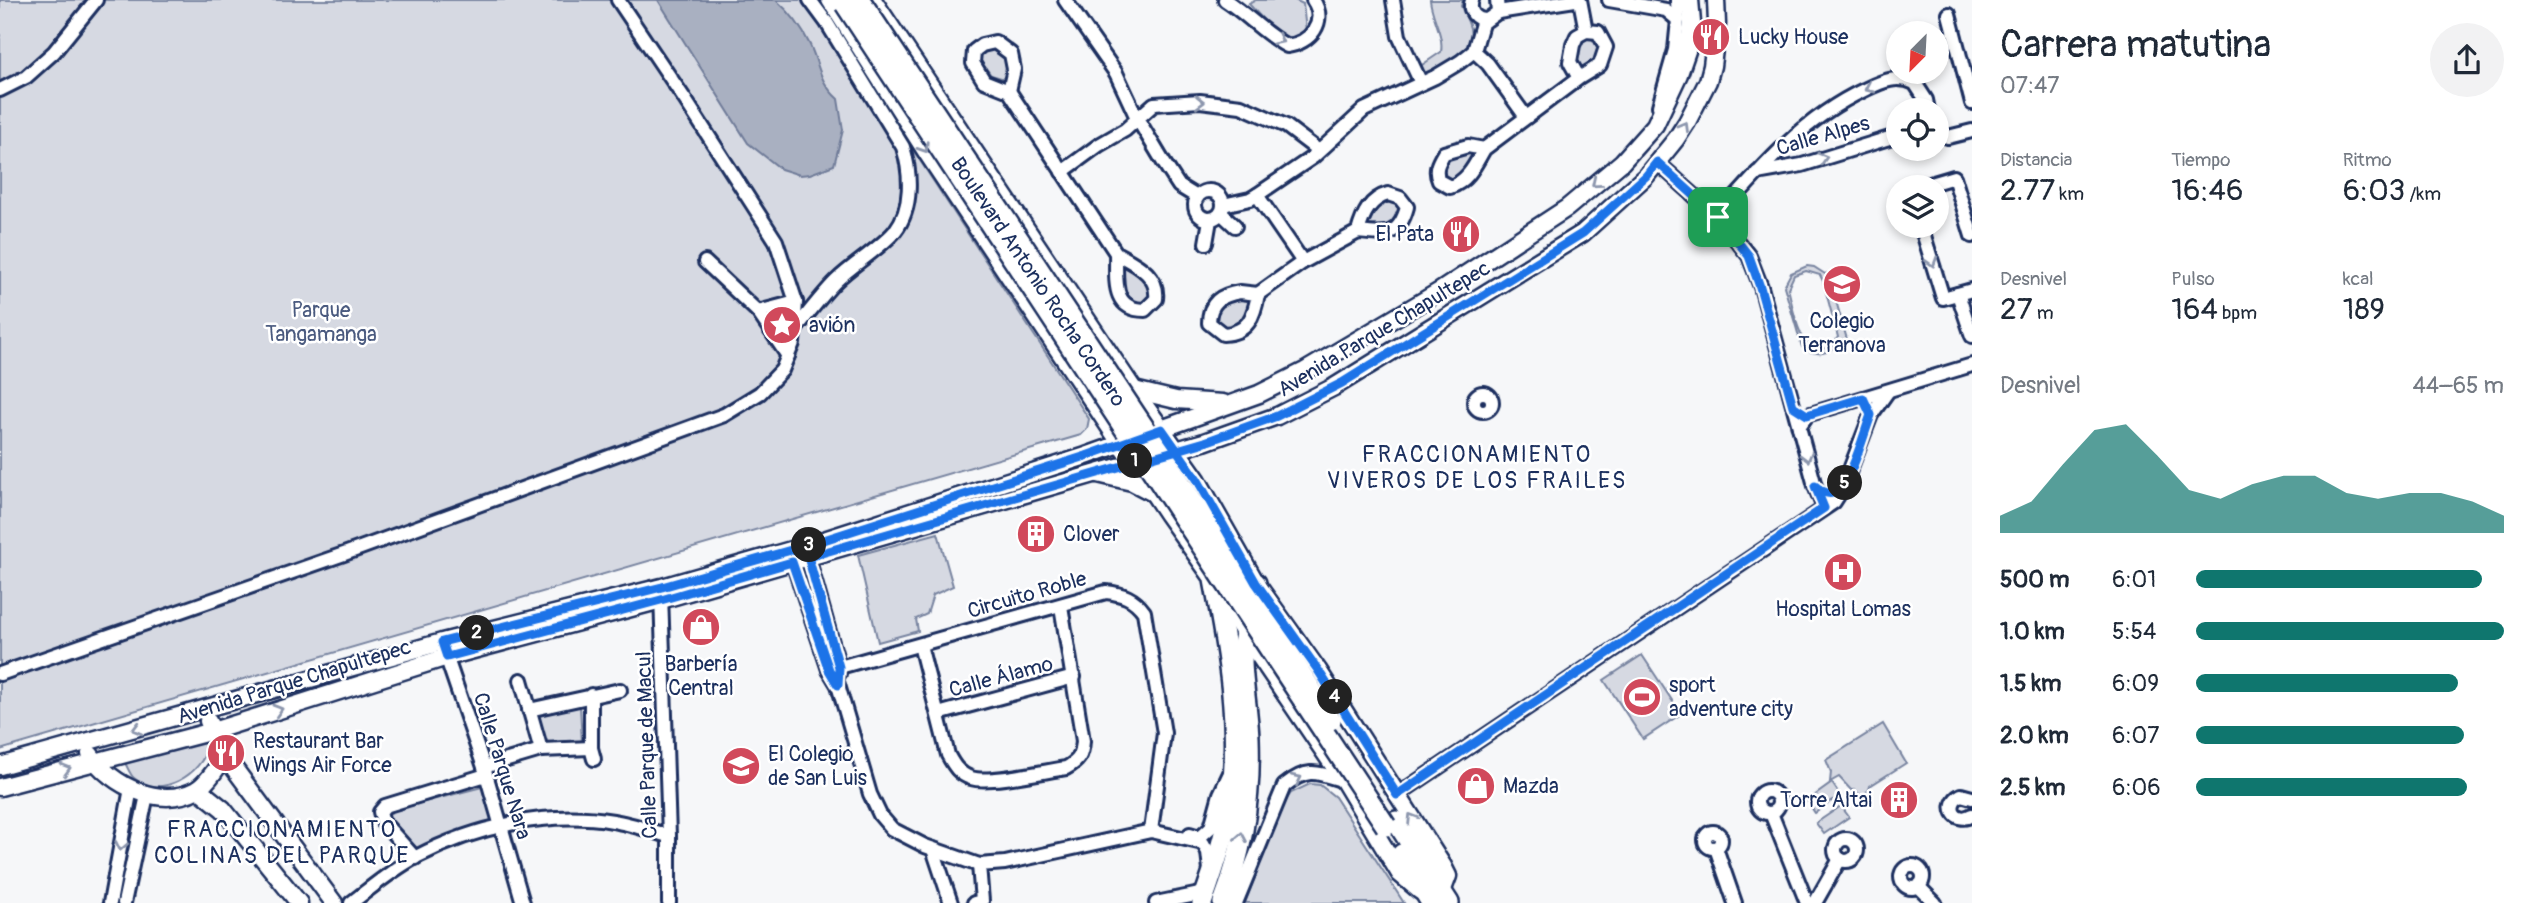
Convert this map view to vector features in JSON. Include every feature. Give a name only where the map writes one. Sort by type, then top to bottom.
[{"type":"highway","points":[[845,1],[1391,824],[1437,899]]},
{"type":"highway","points":[[1206,891],[1226,823],[1234,766],[1228,653],[1214,580]]},
{"type":"highway","points":[[1223,903],[1242,837],[1250,767],[1242,663],[1256,583]]},
{"type":"highway","points":[[1391,824],[1407,839],[1437,899]]},
{"type":"highway","points":[[1407,839],[1430,848]]},
{"type":"main road","name":"Boulevard Antonio Rocha Cordero","points":[[845,1],[935,165],[1095,407],[1214,580],[1245,635],[1344,781],[1400,874],[1437,899],[1448,876],[1318,670],[1256,583],[1201,486],[873,0]]},
{"type":"main road","name":"Avenida Parque Chapultepec","points":[[807,552],[1236,403],[1305,371],[1367,335],[1567,208],[1622,162],[1655,125],[1679,74],[1688,48],[1692,23],[1690,0]]},
{"type":"main road","name":"Avenida Parque Chapultepec","points":[[0,766],[203,711],[661,594],[1205,442],[1277,416],[1381,360],[1583,233],[1646,176],[1682,131],[1708,81],[1717,24],[1716,0]]},
{"type":"main road","points":[[1583,233],[1594,215],[1634,174],[1633,165],[1622,162]]},
{"type":"main road","points":[[1367,335],[1381,360]]},
{"type":"main road","points":[[1095,407],[1111,413],[1121,410],[1132,399],[1134,390],[1176,400],[1236,403]]},
{"type":"main road","points":[[1201,486],[1198,461],[1205,442]]},
{"type":"main road","points":[[1168,515],[1155,485],[1159,471],[1174,467],[1201,486]]},
{"type":"main road","points":[[1092,473],[1122,479],[1153,493]]},
{"type":"main road","name":"Avenida Parque Chapultepec","points":[[0,787],[213,731],[444,650]]},
{"type":"main road","points":[[203,711],[225,756],[334,903]]},
{"type":"main road","points":[[82,744],[94,761],[131,788],[147,795],[181,795],[198,789],[225,756]]},
{"type":"main road","points":[[198,789],[223,809],[299,903]]},
{"type":"street","points":[[0,90],[26,77],[54,52],[96,0]]},
{"type":"street","points":[[0,674],[318,563],[724,415],[760,393],[782,370],[794,331],[796,302],[776,241],[618,0]]},
{"type":"street","points":[[794,331],[834,283],[895,231],[905,211],[909,167],[902,147],[827,23],[810,0]]},
{"type":"street","points":[[1065,0],[1116,73],[1137,118],[1179,186],[1197,197]]},
{"type":"street","points":[[1224,0],[1238,8],[1272,38],[1287,46],[1305,41],[1314,33],[1319,19],[1318,7],[1313,0]]},
{"type":"street","points":[[1393,0],[1399,36],[1420,83]]},
{"type":"street","points":[[1472,0],[1473,14],[1483,20],[1492,18],[1497,6],[1577,0],[1586,30]]},
{"type":"street","points":[[1609,0],[1666,10],[1678,20]]},
{"type":"street","points":[[1655,125],[1660,98],[1675,50],[1677,0]]},
{"type":"street","points":[[1949,14],[1972,103]]},
{"type":"street","points":[[1206,243],[1218,213],[1220,197],[1213,192],[1204,192],[1197,197],[1195,206],[1198,214],[1218,213],[1257,195],[1319,151],[1364,110],[1461,62],[1474,51],[1483,20]]},
{"type":"street","points":[[1483,149],[1600,65],[1606,47],[1598,32],[1586,30],[1577,36],[1570,62],[1579,78]]},
{"type":"street","points":[[1474,51],[1488,64],[1526,117]]},
{"type":"street","name":"Calle Alpes","points":[[1718,217],[1756,173],[1824,112],[1839,102],[1886,80],[1897,78],[1915,83],[1925,98]]},
{"type":"street","points":[[1009,91],[1116,253],[1139,266],[1153,278],[1157,290],[1156,299],[1145,310],[1134,310],[1122,301],[1115,287],[1116,253]]},
{"type":"street","points":[[1062,172],[1125,130],[1154,104],[1200,101],[1241,106],[1286,126],[1319,151]]},
{"type":"street","points":[[1949,137],[1972,131]]},
{"type":"street","name":"Calle Alpes","points":[[1756,173],[1802,164],[1886,139]]},
{"type":"street","points":[[1657,162],[1718,217],[1749,256],[1815,486],[1824,508]]},
{"type":"street","points":[[1949,178],[1954,177],[1972,236]]},
{"type":"street","points":[[1257,195],[1303,262]]},
{"type":"street","points":[[1218,213],[1235,226]]},
{"type":"street","points":[[1258,294],[1303,262],[1358,232]]},
{"type":"street","points":[[1925,238],[1943,298],[1968,293],[1972,336]]},
{"type":"street","points":[[705,262],[758,312],[788,356]]},
{"type":"street","points":[[758,312],[796,302]]},
{"type":"street","points":[[1799,427],[1807,415],[1972,365]]},
{"type":"street","points":[[1397,795],[1834,502],[1845,483],[1871,415],[1888,391]]},
{"type":"street","points":[[1863,398],[1871,415]]},
{"type":"street","points":[[1793,406],[1807,415]]},
{"type":"street","points":[[1815,486],[1827,494],[1833,493],[1845,483]]},
{"type":"street","points":[[807,552],[838,685],[870,794],[880,815],[892,829],[933,849],[979,865],[1005,863],[1150,831],[1199,839]]},
{"type":"street","points":[[790,556],[834,669]]},
{"type":"street","name":"Circuito Roble","points":[[834,669],[1106,592],[1122,594],[1138,604],[1144,612],[1164,733],[1150,831]]},
{"type":"street","name":"Calle Parque de Macul","points":[[661,594],[669,903]]},
{"type":"street","points":[[920,645],[948,755],[955,768],[974,779],[982,780],[1066,768],[1075,763],[1082,753],[1083,741],[1061,606]]},
{"type":"street","name":"Calle Parque Nara","points":[[444,650],[502,825],[523,903]]},
{"type":"street","name":"Calle Álamo","points":[[938,714],[1074,677]]},
{"type":"street","points":[[521,680],[541,750]]},
{"type":"street","points":[[529,710],[620,690]]},
{"type":"street","points":[[415,858],[383,822],[380,811],[385,806],[541,750],[593,753],[591,695]]},
{"type":"street","points":[[1199,839],[1211,827],[1220,794],[1234,766]]},
{"type":"street","points":[[1236,903],[1284,786],[1298,775],[1317,772],[1344,781]]},
{"type":"street","points":[[110,903],[131,788]]},
{"type":"street","points":[[1971,817],[1959,817],[1953,813],[1951,805],[1954,798],[1961,794],[1972,798]]},
{"type":"street","points":[[124,903],[147,795]]},
{"type":"street","points":[[1771,813],[1807,903]]},
{"type":"street","points":[[1153,815],[1160,825],[1199,839],[1208,852],[1206,891],[1156,903]]},
{"type":"street","points":[[351,903],[415,858],[444,844],[502,825],[556,818],[612,821],[669,836]]},
{"type":"street","points":[[1716,848],[1735,903]]},
{"type":"street","points":[[933,849],[951,903]]},
{"type":"street","points":[[1815,903],[1840,859]]},
{"type":"street","points":[[974,903],[982,901],[979,865]]},
{"type":"street","points":[[1918,886],[1935,903]]},
{"type":"green space","name":"Parque Tangamanga","points":[[0,0],[815,0],[1089,419],[1087,429],[1081,435],[0,750]]},
{"type":"green space","points":[[1256,0],[1295,0],[1303,4],[1306,31],[1295,37],[1279,37],[1249,4]]},
{"type":"green space","points":[[1430,0],[1463,0],[1461,6],[1470,28],[1470,37],[1462,53],[1421,76],[1416,69],[1441,52],[1441,39]]},
{"type":"green space","points":[[1590,37],[1600,47],[1594,63],[1579,72],[1578,47],[1582,38]]},
{"type":"green space","points":[[993,45],[1008,56],[1005,79],[991,75],[980,60],[980,52]]},
{"type":"green space","points":[[1476,152],[1462,174],[1447,181],[1442,176],[1445,156]]},
{"type":"green space","points":[[1388,195],[1405,208],[1395,229],[1359,231],[1363,219]]},
{"type":"green space","points":[[1807,266],[1828,273],[1848,343],[1841,346],[1839,341],[1822,353],[1802,347],[1784,286],[1791,273]],"holes":[[[1806,271],[1820,275],[1838,337],[1831,346],[1820,349],[1806,342],[1802,335],[1788,288],[1794,275]]]},
{"type":"green space","points":[[1123,267],[1144,278],[1149,287],[1149,299],[1137,303],[1125,297],[1120,276]]},
{"type":"green space","points":[[1225,296],[1256,296],[1243,326],[1224,330],[1219,325],[1216,313]]},
{"type":"green space","points":[[938,533],[953,586],[933,595],[927,614],[916,619],[918,631],[878,642],[858,555]]},
{"type":"green space","name":"sport adventure city","points":[[1642,655],[1681,714],[1643,739],[1604,680]]},
{"type":"green space","points":[[580,705],[582,744],[540,744],[532,715]]},
{"type":"green space","points":[[1883,724],[1906,763],[1870,786],[1861,796],[1839,777],[1830,782],[1831,772],[1826,760]]},
{"type":"green space","points":[[203,737],[208,744],[198,765],[189,774],[167,785],[144,784],[133,777],[125,763],[128,759]]},
{"type":"green space","points":[[1832,783],[1840,795],[1815,813],[1807,801]]},
{"type":"green space","points":[[1310,784],[1320,785],[1335,797],[1404,903],[1245,903],[1283,805],[1291,793]]},
{"type":"green space","points":[[482,787],[493,825],[415,854],[382,813]]},
{"type":"green space","points":[[1841,806],[1849,817],[1824,834],[1816,823]]},
{"type":"water","points":[[658,0],[776,0],[803,32],[823,80],[838,99],[843,130],[834,165],[800,175],[781,169],[748,143]]},
{"type":"place","name":"Lucky House","points":[[1711,37]]},
{"type":"place","name":"El Pata","points":[[1461,234]]},
{"type":"place","name":"Colegio Terranova","points":[[1842,284]]},
{"type":"place","name":"avión","points":[[782,325]]},
{"type":"place","name":"Clover","points":[[1036,534]]},
{"type":"place","name":"Hospital Lomas","points":[[1843,572]]},
{"type":"place","name":"Barbería Central","points":[[701,627]]},
{"type":"place","name":"sport adventure city","points":[[1642,697]]},
{"type":"place","name":"Restaurant Bar Wings Air Force","points":[[226,753]]},
{"type":"place","name":"El Colegio de San Luis","points":[[741,766]]},
{"type":"place","name":"Mazda","points":[[1476,786]]},
{"type":"place","name":"Torre Altai","points":[[1899,800]]},
{"type":"district","name":"FRACCIONAMIENTO VIVEROS DE LOS FRAILES","points":[[1477,467]]},
{"type":"district","name":"FRACCIONAMIENTO COLINAS DEL PARQUE","points":[[282,842]]},
{"type":"route","points":[[1718,217],[1657,162],[1646,176],[1583,233],[1381,360],[1277,416],[1205,442],[1177,450],[1132,461],[808,557],[805,546],[662,587],[442,642],[447,657],[792,562],[829,670],[838,685],[839,667],[824,612],[808,557],[805,546],[1162,429],[1177,450],[1197,479],[1256,583],[1318,670],[1397,795],[1508,723],[1824,508],[1815,486],[1827,494],[1833,493],[1845,483],[1871,415],[1863,398],[1807,415],[1793,406],[1749,256],[1718,217]]}]
